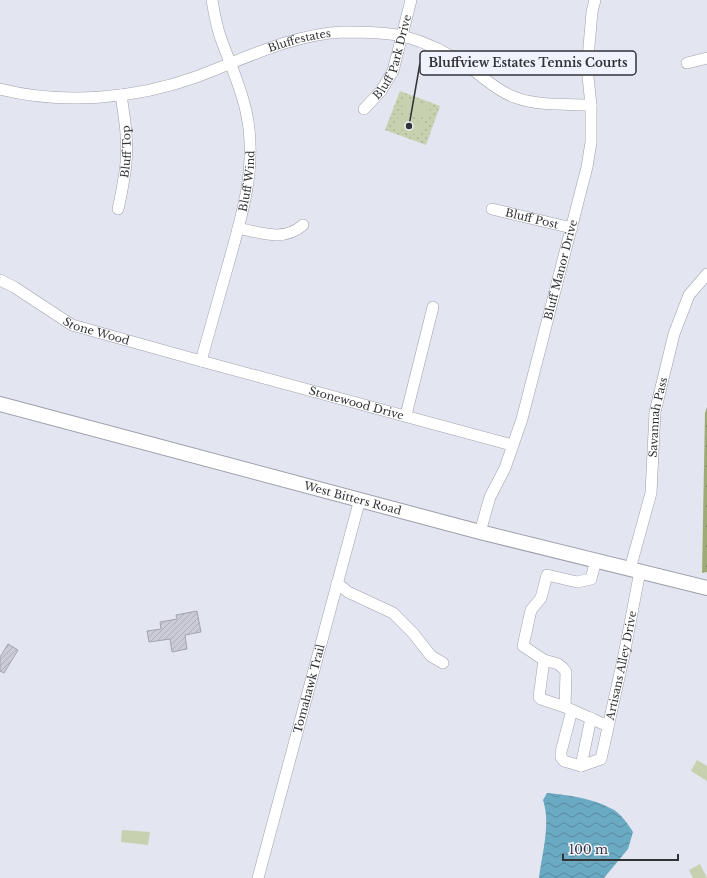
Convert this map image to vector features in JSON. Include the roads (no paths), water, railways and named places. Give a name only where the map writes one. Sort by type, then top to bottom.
[{"type":"main road","name":"West Bitters Road","points":[[0,404],[480,532],[707,588]]},
{"type":"street","name":"Bluff Wind","points":[[201,361],[238,228],[249,177],[250,136],[247,116],[242,96],[220,36],[212,0]]},
{"type":"street","name":"Bluff Park Drive","points":[[364,109],[386,84],[393,70],[411,0]]},
{"type":"street","name":"Bluff Manor Drive","points":[[480,532],[490,497],[504,468],[522,419],[588,167],[591,142],[591,105],[588,77],[589,46],[592,12],[595,0]]},
{"type":"street","name":"Bluffestates","points":[[0,88],[49,97],[86,98],[121,95],[160,88],[195,77],[287,43],[322,34],[344,32],[402,36],[433,47],[470,68],[498,89],[515,97],[532,102],[591,105]]},
{"type":"street","points":[[687,62],[707,58]]},
{"type":"street","name":"Bluff Top","points":[[118,209],[125,171],[126,146],[125,120],[121,95]]},
{"type":"street","name":"Bluff Post","points":[[492,209],[572,228]]},
{"type":"street","points":[[238,228],[264,234],[282,235],[297,231],[303,225]]},
{"type":"street","name":"Savannah Pass","points":[[635,570],[651,493],[655,412],[674,334],[689,294],[707,274]]},
{"type":"street","name":"Stone Wood","points":[[0,280],[14,287],[72,325],[201,361]]},
{"type":"street","points":[[406,415],[433,307]]},
{"type":"street","name":"Stonewood Drive","points":[[201,361],[512,444]]},
{"type":"street","name":"Tomahawk Trail","points":[[258,878],[360,499]]},
{"type":"street","points":[[591,718],[581,766],[564,761],[561,757],[561,752],[568,708],[566,672],[558,664],[544,660],[523,646],[531,610],[541,598],[547,575],[577,582],[591,579],[596,560]]},
{"type":"street","name":"Artisans Alley Drive","points":[[581,766],[601,759],[624,655],[635,570]]},
{"type":"street","points":[[337,583],[348,592],[393,613],[431,656],[443,663]]},
{"type":"street","points":[[544,660],[539,697],[608,726]]},
{"type":"water","points":[[547,793],[579,798],[603,805],[617,812],[631,829],[633,832],[628,849],[604,878],[539,878],[546,829],[543,800]]},
{"type":"place","name":"Bluffview Estates Tennis Courts","points":[[409,126]]}]
